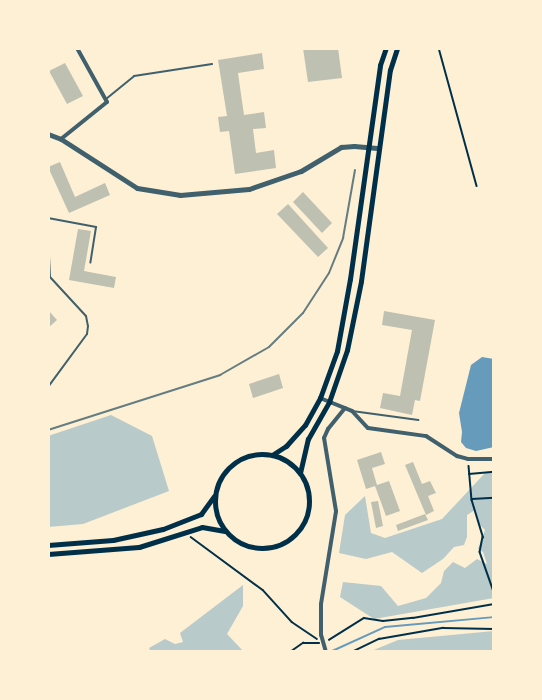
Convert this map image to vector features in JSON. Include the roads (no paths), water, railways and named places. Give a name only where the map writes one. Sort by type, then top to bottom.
[{"type":"main road","points":[[272,455],[295,437],[320,398],[337,351],[350,279],[380,65],[386,48]]},
{"type":"main road","points":[[300,473],[308,439],[329,402],[347,351],[361,281],[377,148],[390,70],[397,48]]},
{"type":"main road","points":[[48,545],[136,537],[180,524],[205,510],[212,500],[218,483],[229,467],[246,456],[272,455],[288,462],[300,473],[309,498],[308,511],[296,534],[286,542],[261,548],[248,546],[226,532],[202,527],[139,546],[48,554]]},
{"type":"main road","points":[[218,483],[215,509],[226,532]]},
{"type":"street","points":[[61,139],[105,105],[106,99],[86,68],[77,48]]},
{"type":"street","points":[[48,134],[61,139],[137,188],[180,195],[249,189],[301,171],[341,147],[377,148]]},
{"type":"street","points":[[320,398],[352,411],[368,428],[426,436],[440,447],[468,459],[494,459]]},
{"type":"street","points":[[326,652],[323,643],[321,604],[336,511],[324,438],[328,429],[345,408]]},
{"type":"lane","points":[[106,99],[134,76],[212,64]]},
{"type":"lane","points":[[48,218],[96,227],[90,263]]},
{"type":"lane","points":[[48,236],[49,278],[86,316],[88,326],[87,334],[48,387]]},
{"type":"lane","points":[[352,411],[418,420]]},
{"type":"water","points":[[482,357],[494,359],[494,447],[476,451],[466,448],[461,442],[459,413],[471,365]]},
{"type":"waterway","points":[[330,652],[385,627],[494,617]]},
{"type":"railway","points":[[48,430],[220,375],[269,347],[303,313],[329,273],[343,238],[355,170]]}]
